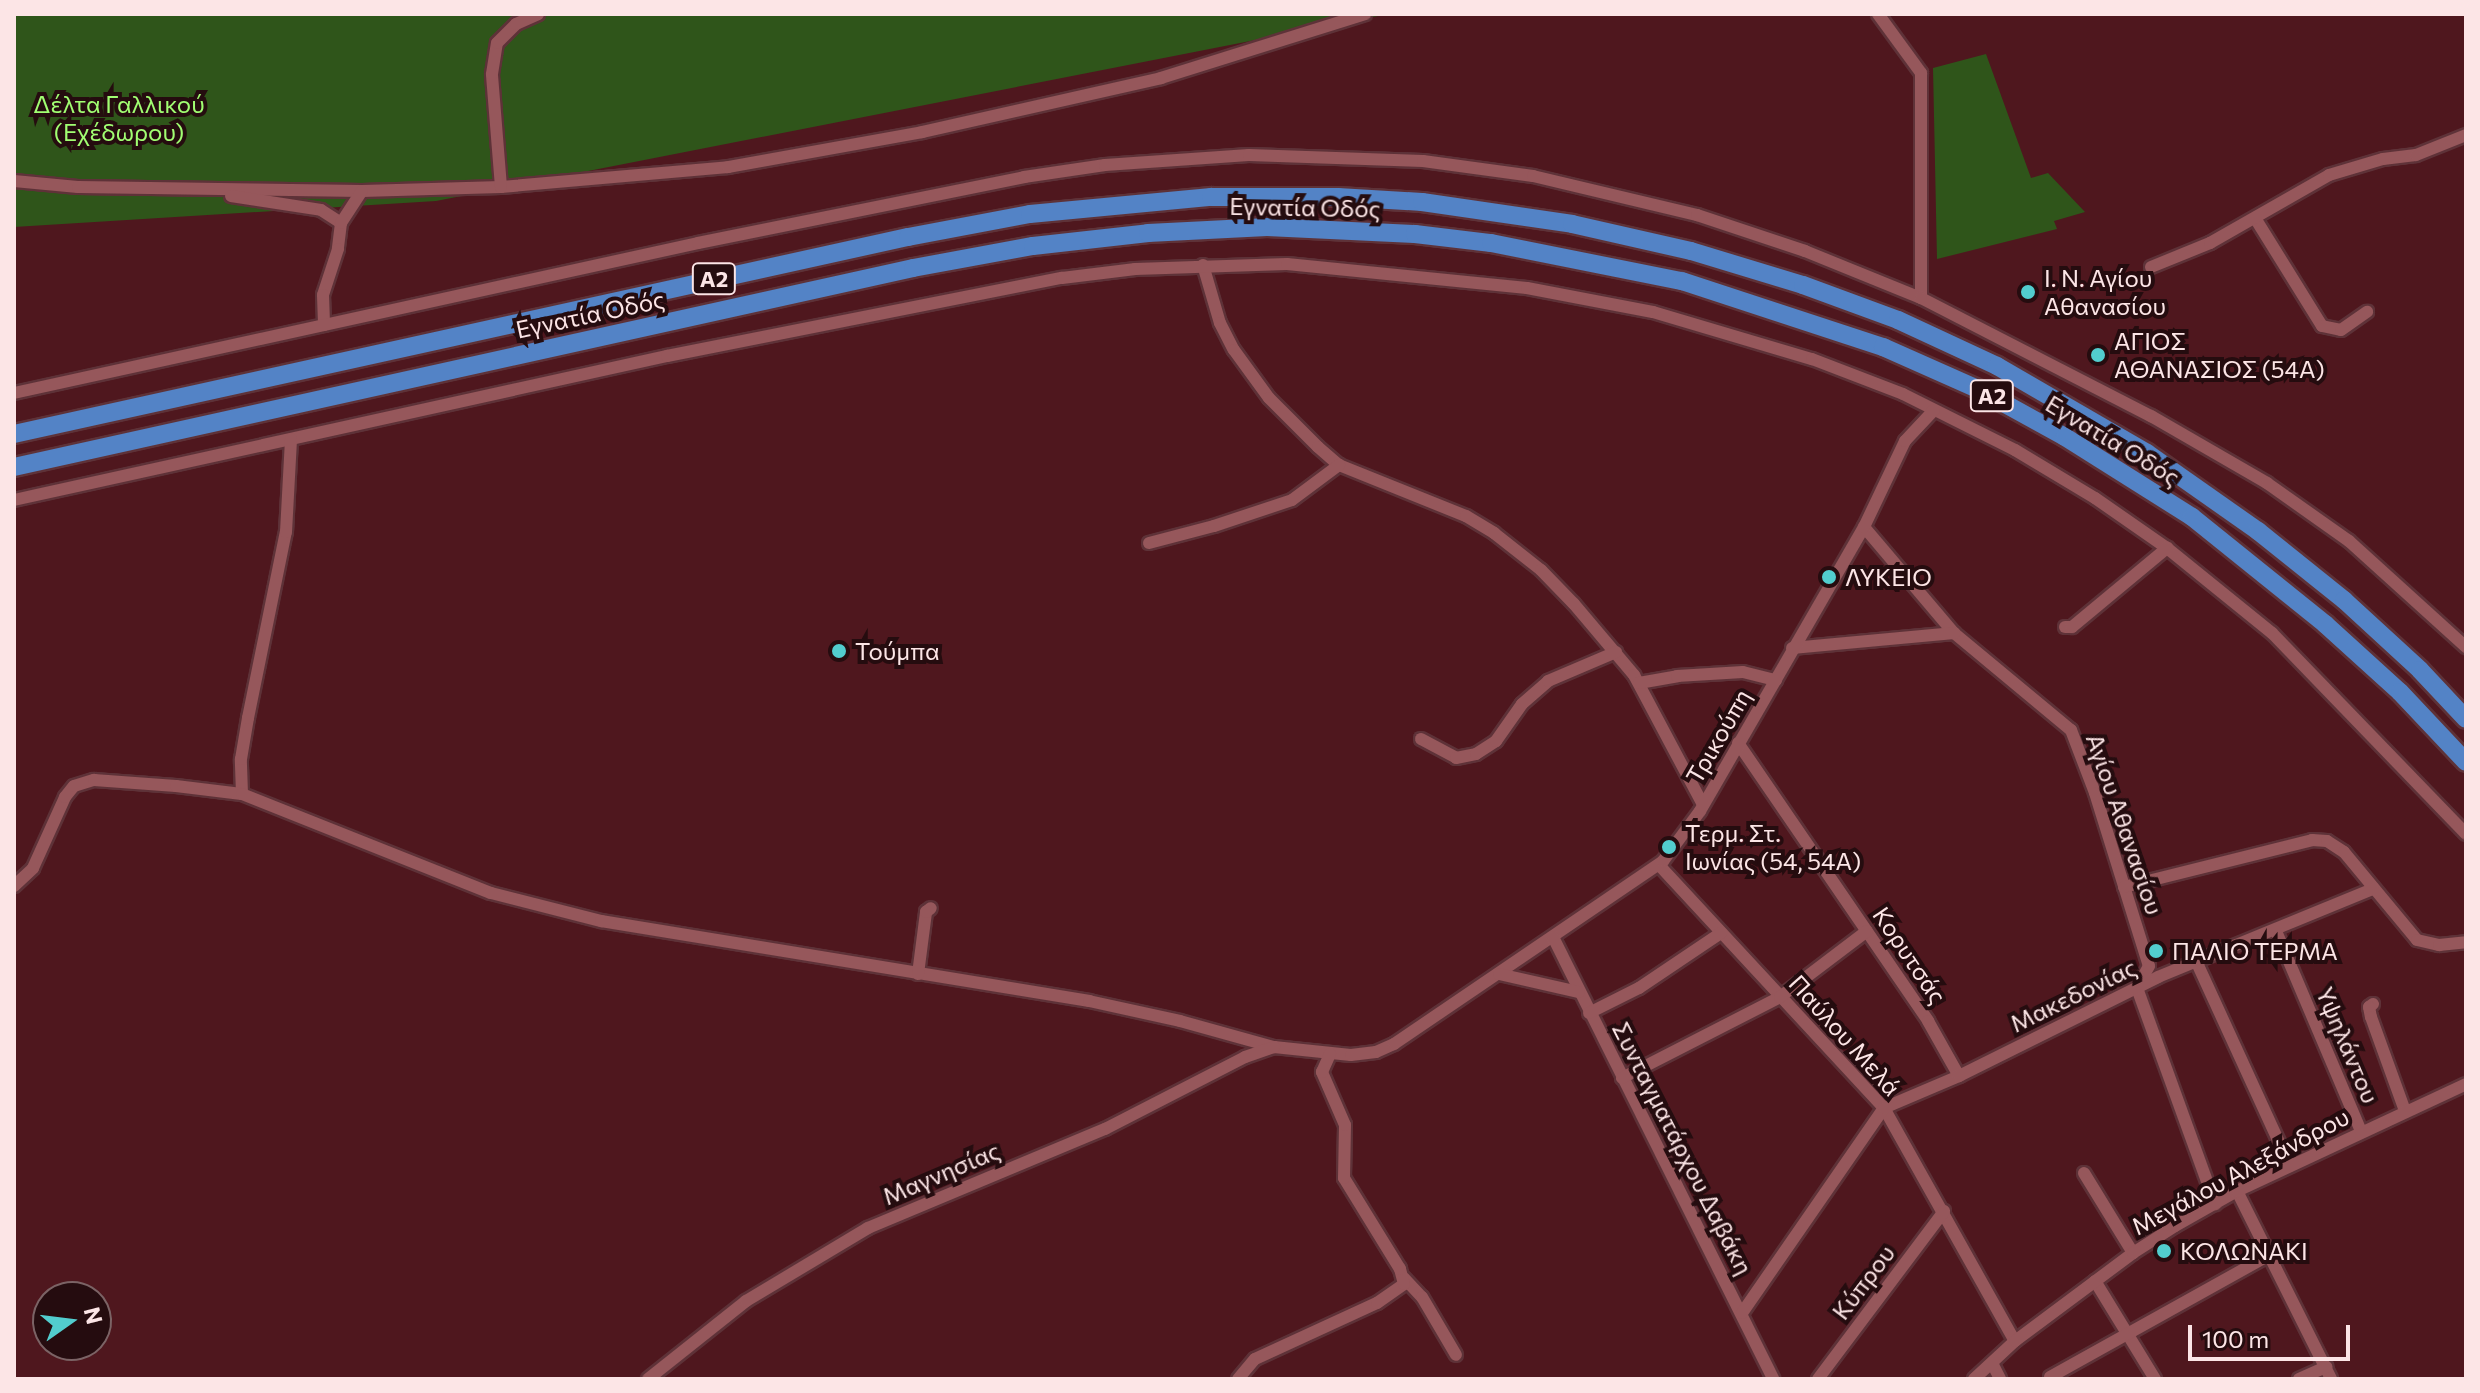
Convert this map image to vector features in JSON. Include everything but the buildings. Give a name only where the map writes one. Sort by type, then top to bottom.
[{"type":"highway","name":"Εγνατία Οδός","points":[[14,434],[877,243],[1030,214],[1150,201],[1276,195],[1394,200],[1481,209],[1572,224],[1691,251],[1803,285],[1898,320],[1997,366],[2135,446],[2258,531],[2344,600],[2420,670],[2466,719]]},
{"type":"highway","name":"Εγνατία Οδός","points":[[14,467],[913,268],[1033,246],[1148,233],[1267,227],[1415,234],[1491,243],[1682,281],[1883,347],[1980,390],[2065,437],[2192,517],[2325,624],[2400,692],[2466,762]]},
{"type":"street","points":[[501,187],[492,74],[497,43],[516,24],[538,14]]},
{"type":"street","points":[[14,181],[78,187],[362,191],[501,187],[728,167],[908,134],[1161,78],[1365,14]]},
{"type":"street","points":[[1878,14],[1921,73],[1924,160],[1921,298]]},
{"type":"street","points":[[2151,267],[2210,243],[2302,189],[2354,166],[2416,155],[2466,135]]},
{"type":"street","points":[[14,393],[698,243],[1024,177],[1137,162],[1249,155],[1423,161],[1533,176],[1697,215],[1805,251],[1921,298],[2151,416],[2267,483],[2349,541],[2466,647]]},
{"type":"street","points":[[183,189],[321,210],[341,223]]},
{"type":"street","points":[[324,325],[323,295],[338,249],[341,223],[362,191]]},
{"type":"street","points":[[2255,218],[2322,326],[2341,330],[2367,312]]},
{"type":"street","points":[[14,500],[667,356],[979,293],[1120,271],[1203,265],[1287,264],[1527,288],[1653,312],[1812,359],[1934,410],[2015,450],[2095,498],[2167,548],[2272,633],[2316,675],[2466,834]]},
{"type":"street","points":[[1203,265],[1220,323],[1234,350],[1269,398],[1339,465],[1466,516],[1494,533],[1541,570],[1616,652],[1639,683],[1703,805]]},
{"type":"street","name":"Τρικούπη","points":[[14,886],[33,868],[65,797],[85,782],[148,783],[242,794],[465,883],[601,921],[1089,1001],[1274,1047],[1330,1054],[1362,1054],[1394,1044],[1659,865],[1703,805],[1776,680],[1864,527],[1905,441],[1934,410]]},
{"type":"street","points":[[242,794],[240,778],[248,718],[286,532],[291,439]]},
{"type":"street","points":[[1149,543],[1252,515],[1292,500],[1339,465]]},
{"type":"street","name":"Αγίου Αθανασίου","points":[[1864,527],[1954,633],[2071,730],[2149,966]]},
{"type":"street","points":[[2065,627],[2072,627],[2097,608],[2167,548]]},
{"type":"street","points":[[1792,648],[1954,633]]},
{"type":"street","points":[[1421,739],[1456,758],[1476,754],[1496,741],[1522,704],[1548,681],[1616,652]]},
{"type":"street","points":[[1639,683],[1677,676],[1743,672],[1776,680]]},
{"type":"street","name":"Κορυτσάς","points":[[1738,743],[1928,1021],[1959,1076]]},
{"type":"street","points":[[2124,887],[2312,840],[2335,845],[2417,940],[2439,945],[2466,942]]},
{"type":"street","name":"Παύλου Μελά","points":[[1659,865],[1884,1108],[2015,1341]]},
{"type":"street","name":"Μακεδονίας","points":[[1884,1108],[1959,1076],[2158,977],[2373,889]]},
{"type":"street","points":[[918,974],[926,912],[931,908]]},
{"type":"street","points":[[1622,1078],[1780,997],[1867,931]]},
{"type":"street","name":"Υψηλάντου","points":[[2276,931],[2361,1131]]},
{"type":"street","points":[[1589,1013],[1639,988],[1721,933]]},
{"type":"street","name":"Συνταγματάρχου Δαβάκη","points":[[1553,937],[1773,1379]]},
{"type":"street","points":[[2197,963],[2290,1166]]},
{"type":"street","points":[[2158,977],[2149,966],[2137,988],[2215,1204]]},
{"type":"street","points":[[1499,974],[1579,992]]},
{"type":"street","points":[[2373,1004],[2369,1007],[2371,1017],[2392,1084],[2405,1111]]},
{"type":"street","name":"Μαγνησίας","points":[[648,1379],[746,1301],[868,1228],[913,1206],[1105,1129],[1245,1057],[1274,1047]]},
{"type":"street","points":[[1330,1054],[1322,1072],[1345,1125],[1344,1178],[1404,1278],[1429,1308],[1456,1355]]},
{"type":"street","name":"Μεγάλου Αλεξάνδρου","points":[[1974,1379],[2015,1341],[2133,1253],[2237,1191],[2466,1084]]},
{"type":"street","points":[[1742,1313],[1884,1108]]},
{"type":"street","points":[[2084,1173],[2133,1253]]},
{"type":"street","points":[[2237,1191],[2329,1373],[2299,1379]]},
{"type":"street","name":"Κύπρου","points":[[1818,1379],[1944,1211]]},
{"type":"street","points":[[2050,1377],[2271,1254]]},
{"type":"street","points":[[1238,1379],[1255,1359],[1402,1289],[1404,1278]]},
{"type":"street","points":[[2095,1281],[2155,1379]]},
{"type":"street","points":[[1992,1363],[2000,1379]]},
{"type":"green space","name":"Δέλτα Γαλλικού (Εχέδωρου)","points":[[14,14],[1388,14],[436,201],[14,227]]},
{"type":"green space","points":[[1986,54],[2031,178],[2048,173],[2085,212],[2054,221],[2057,229],[1937,259],[1933,68]]},
{"type":"place","name":"Ι. Ν. Αγίου Αθανασίου","points":[[2028,292]]},
{"type":"place","name":"ΑΓΙΟΣ ΑΘΑΝΑΣΙΟΣ (54Α)","points":[[2098,355]]},
{"type":"place","name":"ΛΥΚΕΙΟ","points":[[1829,577]]},
{"type":"place","name":"Τούμπα","points":[[839,651]]},
{"type":"place","name":"Τερμ. Στ. Ιωνίας (54, 54Α)","points":[[1669,847]]},
{"type":"place","name":"ΠΑΛΙΟ ΤΕΡΜΑ","points":[[2156,951]]},
{"type":"place","name":"ΚΟΛΩΝΑΚΙ","points":[[2164,1251]]}]
